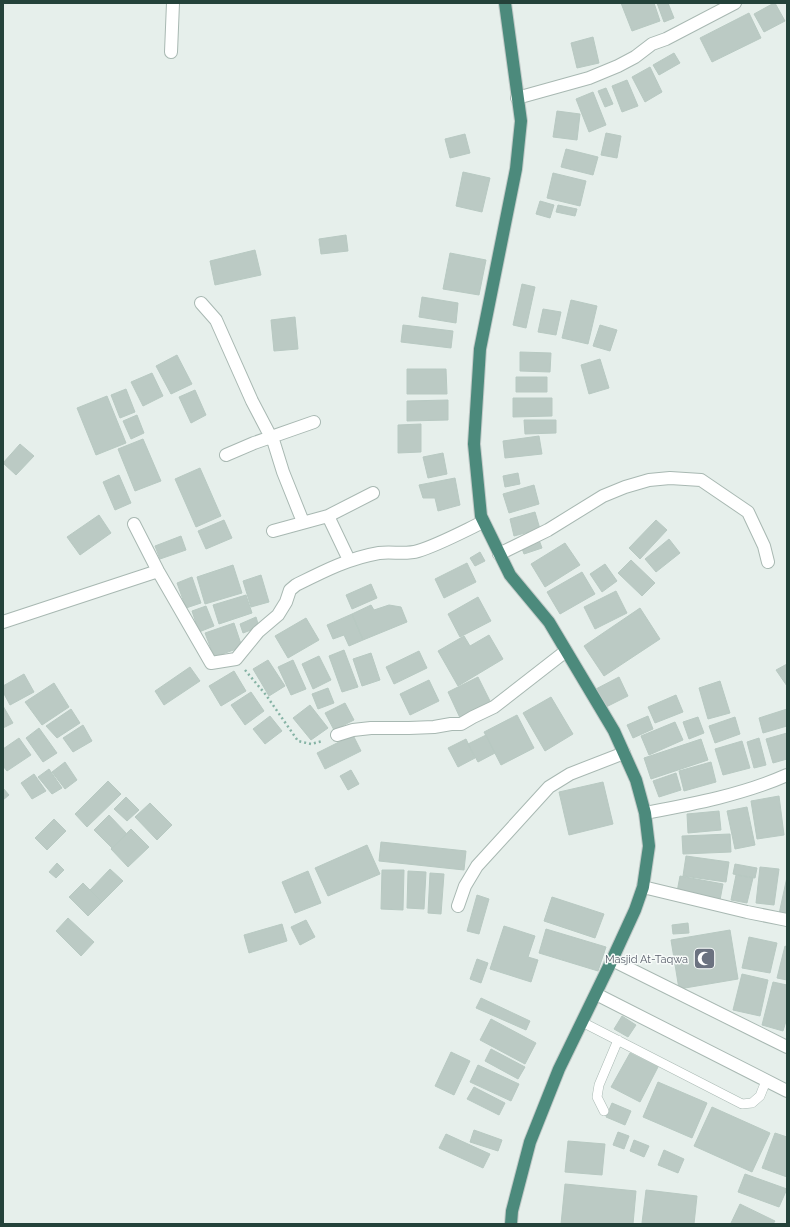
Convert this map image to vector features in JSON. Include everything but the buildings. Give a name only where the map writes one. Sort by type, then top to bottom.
[{"type":"highway","points":[[505,3],[521,121],[516,169],[480,348],[474,444],[481,516],[510,575],[549,622],[614,731],[636,780],[645,813],[649,846],[643,887],[635,910],[559,1070],[530,1142],[512,1212],[511,1224]]},
{"type":"street","points":[[171,52],[173,3]]},
{"type":"street","points":[[517,98],[589,78],[618,66],[635,57],[652,44],[666,39],[735,3]]},
{"type":"street","points":[[201,303],[216,320],[252,402],[274,442],[283,472],[303,522]]},
{"type":"street","points":[[226,455],[254,443],[314,422]]},
{"type":"street","points":[[499,554],[548,530],[603,496],[625,487],[649,480],[670,478],[701,480],[748,512],[764,546],[768,562]]},
{"type":"street","points":[[272,531],[328,516],[373,493]]},
{"type":"street","points":[[328,516],[350,560]]},
{"type":"street","points":[[134,524],[158,571],[211,663],[236,659],[258,632],[278,615],[286,602],[290,590],[296,585],[350,560],[369,554],[384,552],[401,554],[418,551],[483,522]]},
{"type":"street","points":[[3,622],[13,617],[158,571]]},
{"type":"street","points":[[337,736],[353,730],[371,728],[409,728],[461,724],[494,706],[566,651]]},
{"type":"street","points":[[458,906],[465,886],[477,866],[549,787],[570,774],[624,753]]},
{"type":"street","points":[[645,813],[729,795],[771,782],[787,775]]},
{"type":"street","points":[[643,887],[787,920]]},
{"type":"street","points":[[612,960],[787,1047]]},
{"type":"street","points":[[596,994],[787,1091]]},
{"type":"lane","points":[[582,1022],[742,1104],[752,1103],[760,1096],[766,1081]]},
{"type":"lane","points":[[604,1111],[597,1097],[599,1085],[618,1040]]},
{"type":"path","points":[[236,659],[266,695],[298,741],[311,744],[337,736]]},
{"type":"place","name":"Masjid At-Taqwa","points":[[704,959]]}]
